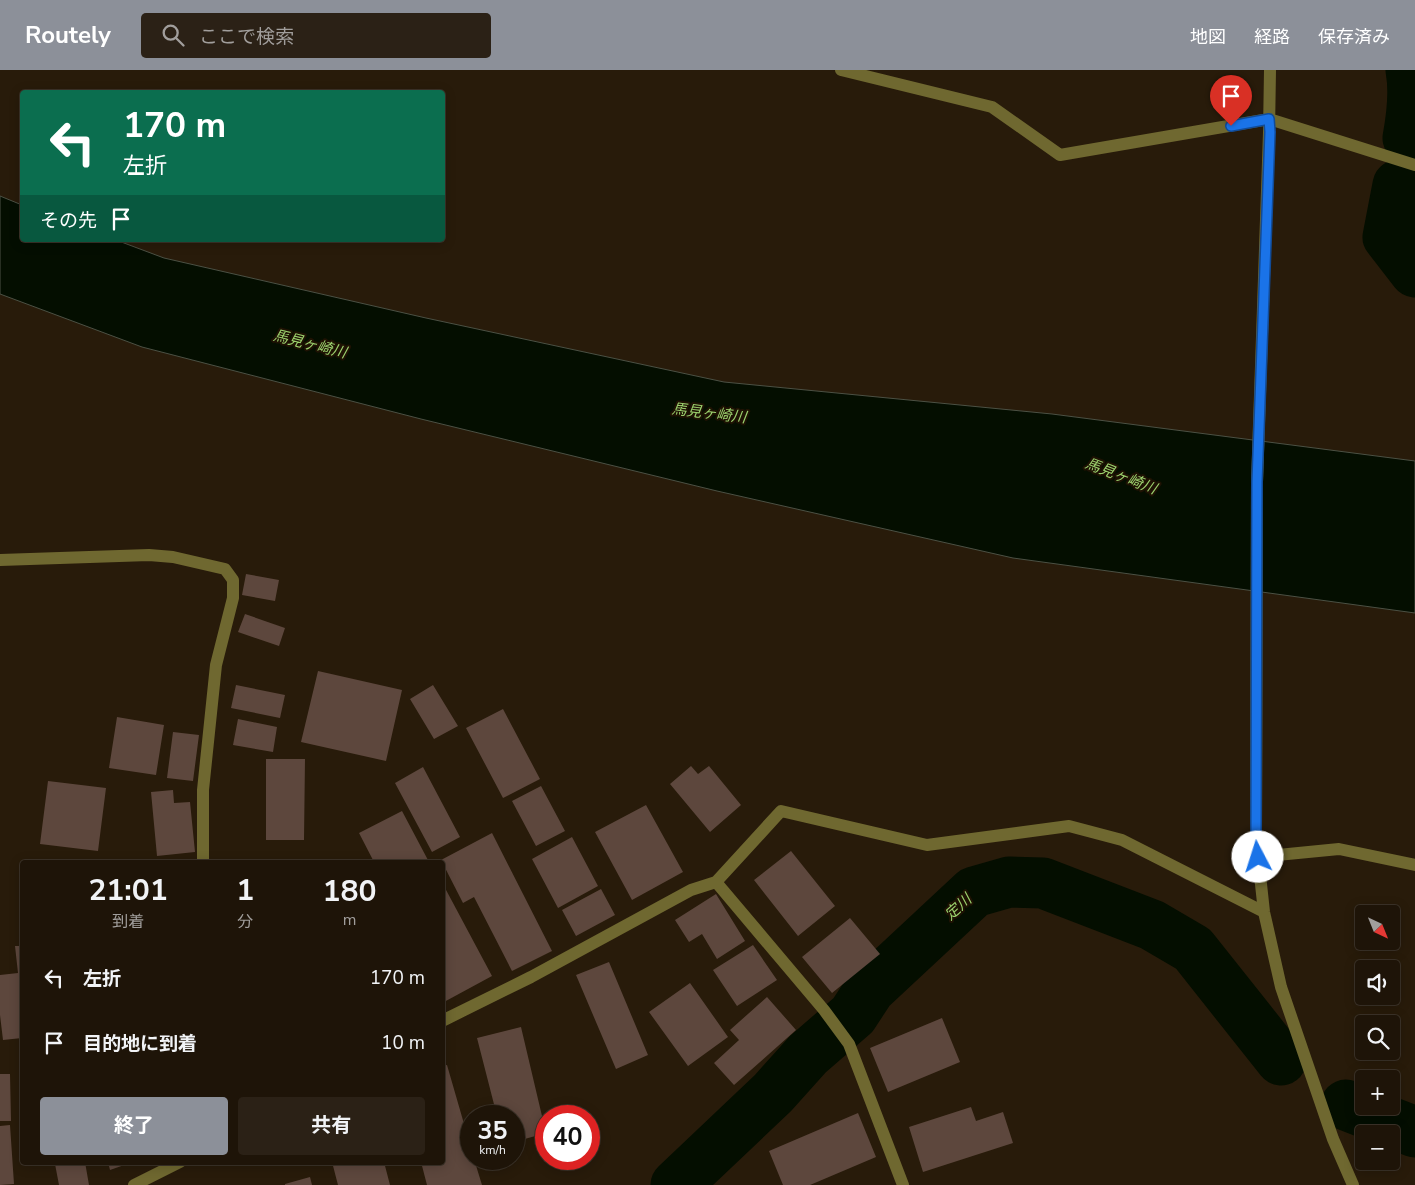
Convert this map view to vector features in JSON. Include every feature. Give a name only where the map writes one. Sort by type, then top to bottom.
[{"type":"street","points":[[841,70],[992,107],[1060,155],[1269,126],[1415,165]]},
{"type":"street","points":[[1270,70],[1257,482],[1256,838],[1264,912],[1281,987],[1333,1139],[1353,1185]]},
{"type":"street","points":[[0,560],[149,555],[173,557],[225,569],[233,580],[233,598],[216,664],[203,790],[203,860]]},
{"type":"street","points":[[445,1020],[531,977],[691,890],[716,882],[781,811],[927,845],[1069,826],[1122,840],[1264,912]]},
{"type":"street","points":[[1258,857],[1339,849],[1415,865]]},
{"type":"street","points":[[716,882],[824,1010],[850,1044],[903,1185]]},
{"type":"street","points":[[134,1185],[174,1165]]},
{"type":"water","name":"馬見ヶ崎川","points":[[0,196],[20,204],[20,242],[121,242],[164,258],[426,318],[724,382],[1052,414],[1415,461],[1415,613],[1013,558],[717,491],[421,419],[142,347],[0,294]]},
{"type":"building","points":[[246,574],[279,580],[275,601],[242,595]]},
{"type":"building","points":[[245,614],[285,628],[279,646],[238,632]]},
{"type":"building","points":[[318,671],[402,690],[386,761],[301,742]]},
{"type":"building","points":[[236,685],[285,695],[280,718],[231,708]]},
{"type":"building","points":[[433,685],[458,726],[434,739],[410,699]]},
{"type":"building","points":[[503,709],[540,779],[503,798],[466,728]]},
{"type":"building","points":[[117,717],[164,725],[156,775],[109,768]]},
{"type":"building","points":[[238,719],[277,727],[273,752],[233,745]]},
{"type":"building","points":[[173,732],[199,735],[193,781],[167,778]]},
{"type":"building","points":[[266,759],[305,759],[304,840],[266,840]]},
{"type":"building","points":[[691,766],[698,774],[709,766],[741,805],[710,832],[670,784]]},
{"type":"building","points":[[423,767],[460,837],[432,852],[395,783]]},
{"type":"building","points":[[48,781],[106,788],[98,851],[40,844]]},
{"type":"building","points":[[541,786],[565,831],[536,846],[512,801]]},
{"type":"building","points":[[173,790],[174,803],[190,802],[195,852],[157,856],[151,792]]},
{"type":"building","points":[[646,805],[683,872],[632,900],[595,832]]},
{"type":"building","points":[[402,811],[428,860],[373,860],[359,833]]},
{"type":"building","points":[[492,833],[552,951],[512,971],[474,897],[463,903],[445,868],[445,860],[441,860]]},
{"type":"building","points":[[572,837],[598,886],[558,908],[532,859]]},
{"type":"building","points":[[791,851],[835,906],[798,936],[754,880]]},
{"type":"building","points":[[445,888],[492,976],[445,1001]]},
{"type":"building","points":[[601,889],[615,915],[576,936],[562,910]]},
{"type":"building","points":[[716,894],[745,941],[717,959],[702,934],[689,942],[675,920]]},
{"type":"building","points":[[850,918],[880,954],[832,993],[802,957]]},
{"type":"building","points":[[753,945],[777,980],[737,1006],[713,970]]},
{"type":"building","points":[[15,946],[20,946],[20,1038],[3,1040],[0,1015],[0,975],[18,973]]},
{"type":"building","points":[[609,962],[648,1055],[616,1069],[576,975]]},
{"type":"building","points":[[690,983],[728,1037],[688,1066],[649,1012]]},
{"type":"building","points":[[767,997],[796,1030],[734,1085],[714,1063],[739,1040],[730,1030]]},
{"type":"building","points":[[942,1018],[960,1062],[888,1092],[870,1048]]},
{"type":"building","points":[[521,1027],[539,1105],[535,1105],[535,1136],[525,1139],[525,1105],[494,1105],[477,1038]]},
{"type":"building","points":[[445,1065],[447,1065],[460,1110],[460,1170],[477,1170],[482,1185],[427,1185],[422,1165],[445,1165]]},
{"type":"building","points":[[0,1074],[10,1074],[11,1121],[0,1121]]},
{"type":"building","points":[[971,1107],[976,1121],[1003,1112],[1013,1143],[923,1172],[909,1127]]},
{"type":"building","points":[[858,1113],[876,1157],[810,1185],[783,1185],[769,1151]]},
{"type":"building","points":[[10,1125],[14,1184],[0,1185],[0,1126]]},
{"type":"building","points":[[55,1165],[86,1165],[89,1185],[59,1185]]},
{"type":"building","points":[[109,1165],[124,1165],[110,1170]]},
{"type":"building","points":[[333,1165],[385,1165],[390,1185],[338,1185]]},
{"type":"building","points":[[310,1177],[312,1185],[285,1185],[285,1184]]},
{"type":"waterway","points":[[1408,138],[1413,87],[1411,70]]},
{"type":"waterway","points":[[1398,185],[1388,237],[1415,272]]},
{"type":"waterway","name":"定川","points":[[676,1185],[773,1093],[808,1054],[853,1015],[870,989],[974,892],[1009,882],[1043,883],[1152,925],[1193,949],[1281,1060]]},
{"type":"waterway","name":"定川","points":[[1346,1105],[1415,1132]]},
{"type":"route","points":[[1231,126],[1269,119],[1270,132],[1257,482],[1256,838],[1258,857]]}]
